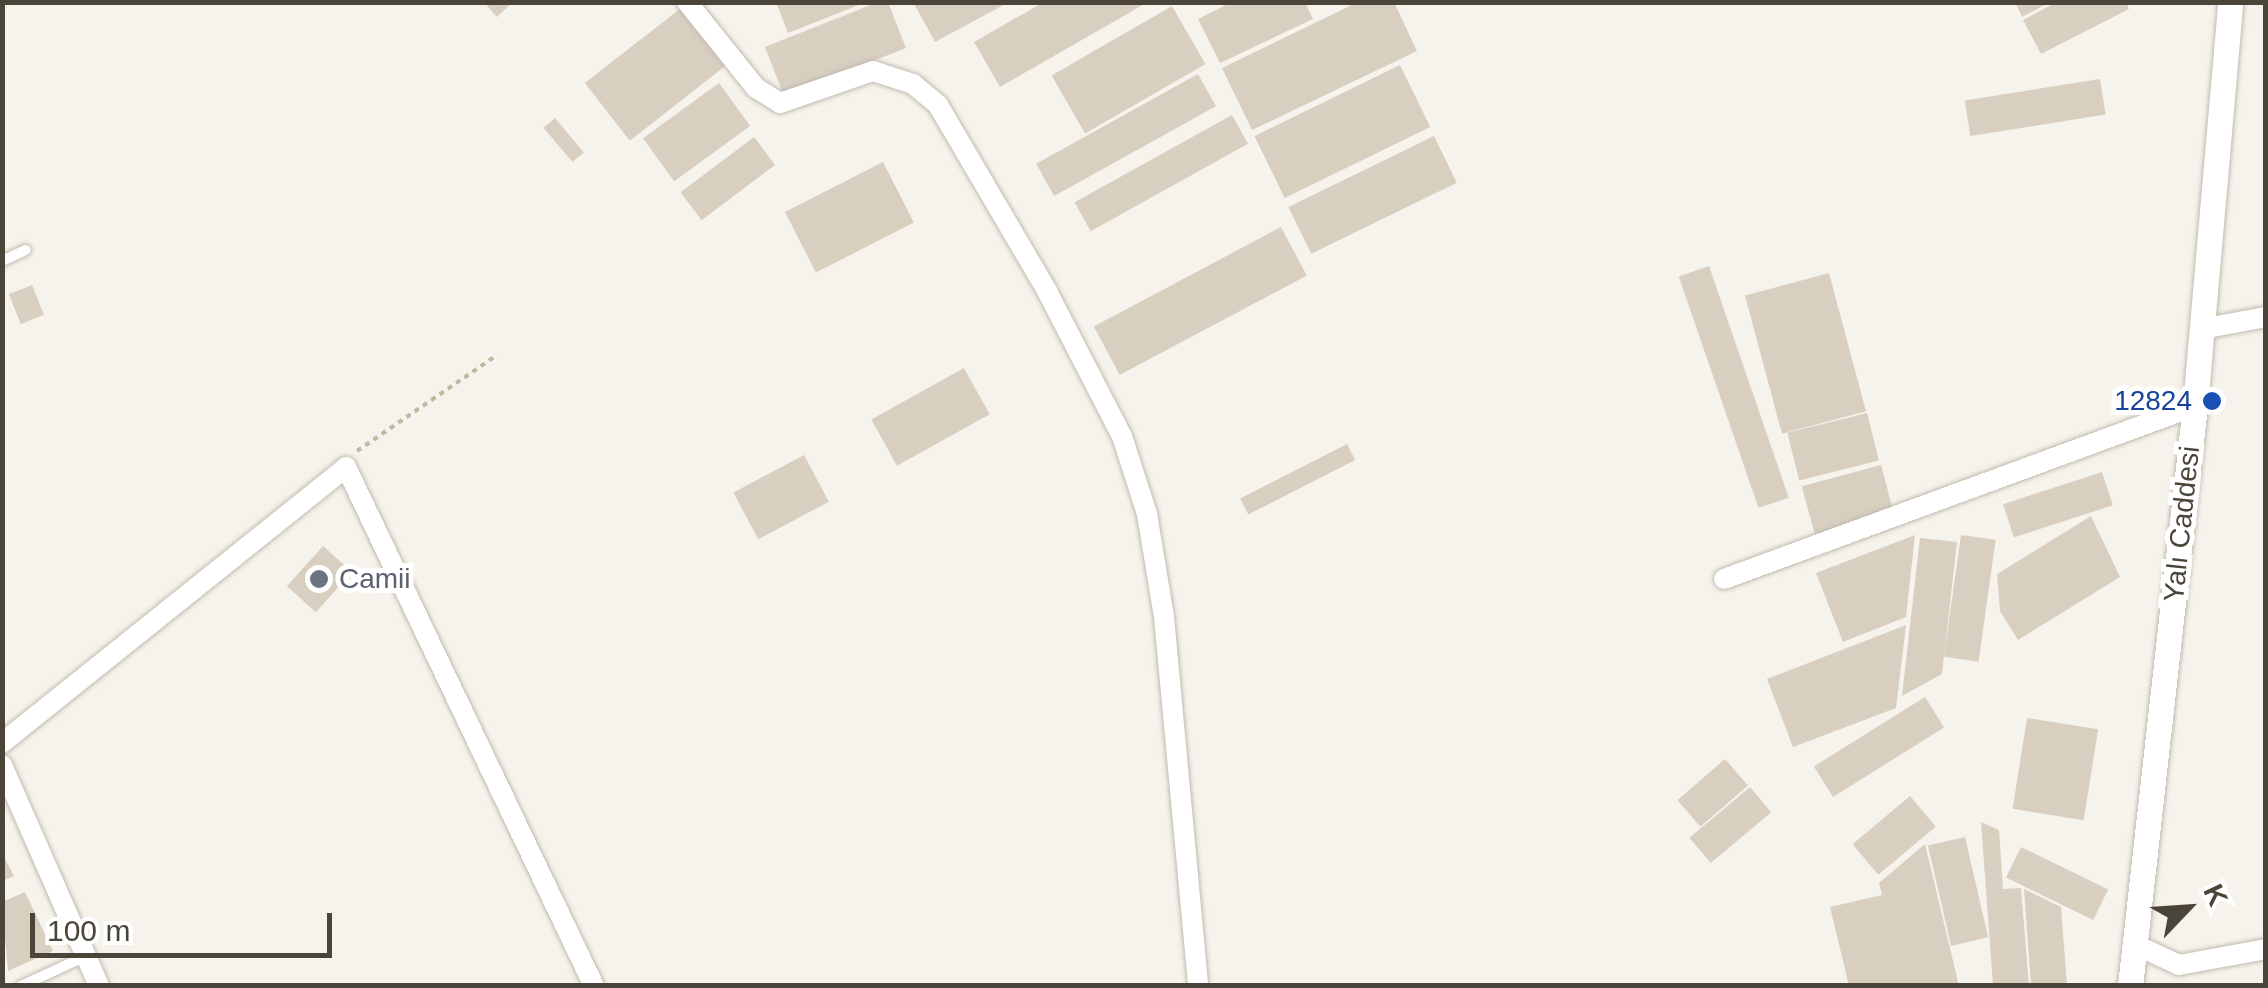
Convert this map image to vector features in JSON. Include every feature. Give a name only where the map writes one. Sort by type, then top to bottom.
[{"type":"street","points":[[687,2],[756,88],[780,103],[873,71],[914,84],[938,104],[1081,356],[1122,436],[1148,514],[1164,617],[1198,986]]},
{"type":"street","name":"Yalı Caddesi","points":[[2130,986],[2194,406],[2230,2]]},
{"type":"street","points":[[2201,329],[2266,317]]},
{"type":"street","points":[[1724,579],[2194,406]]},
{"type":"street","points":[[2,744],[346,467],[594,986]]},
{"type":"street","points":[[2,765],[7,790],[99,986]]},
{"type":"street","points":[[2136,945],[2180,965],[2266,949]]},
{"type":"lane","points":[[2,261],[26,250]]},
{"type":"lane","points":[[21,986],[86,956]]},
{"type":"path","points":[[346,467],[398,416],[497,355]]},
{"type":"building","points":[[484,2],[513,2],[497,17]]},
{"type":"building","points":[[776,2],[864,2],[864,3],[788,33]]},
{"type":"building","points":[[878,2],[888,2],[906,48],[784,96],[765,47]]},
{"type":"building","points":[[913,2],[1009,2],[935,42]]},
{"type":"building","points":[[1044,2],[1148,2],[1000,87],[974,42]]},
{"type":"building","points":[[1232,2],[1305,2],[1313,19],[1220,63],[1198,19]]},
{"type":"building","points":[[1358,2],[1394,2],[1417,51],[1252,130],[1222,68]]},
{"type":"building","points":[[2015,2],[2050,2],[2022,17]]},
{"type":"building","points":[[2057,2],[2126,2],[2129,9],[2041,54],[2023,20]]},
{"type":"building","points":[[1172,6],[1206,64],[1085,134],[1052,76]]},
{"type":"building","points":[[681,8],[726,66],[630,141],[585,83]]},
{"type":"building","points":[[1400,65],[1430,127],[1285,198],[1254,136]]},
{"type":"building","points":[[1198,74],[1216,106],[1054,196],[1036,164]]},
{"type":"building","points":[[2100,79],[2106,115],[1970,136],[1965,100]]},
{"type":"building","points":[[719,83],[750,126],[674,181],[643,138]]},
{"type":"building","points":[[1232,115],[1248,144],[1091,231],[1075,202]]},
{"type":"building","points":[[555,118],[584,152],[572,162],[544,128]]},
{"type":"building","points":[[1434,136],[1457,183],[1311,254],[1288,207]]},
{"type":"building","points":[[754,137],[775,165],[702,220],[681,192]]},
{"type":"building","points":[[883,162],[914,223],[816,273],[785,212]]},
{"type":"building","points":[[1281,227],[1307,276],[1120,375],[1094,327]]},
{"type":"building","points":[[1709,266],[1789,498],[1759,508],[1679,276]]},
{"type":"building","points":[[1829,273],[1866,411],[1782,434],[1745,296]]},
{"type":"building","points":[[32,285],[44,315],[21,324],[9,294]]},
{"type":"building","points":[[964,368],[990,414],[897,466],[871,419]]},
{"type":"building","points":[[1867,413],[1879,461],[1799,480],[1787,433]]},
{"type":"building","points":[[1347,444],[1355,460],[1248,515],[1240,498]]},
{"type":"building","points":[[804,455],[829,502],[758,539],[733,493]]},
{"type":"building","points":[[1881,465],[1894,512],[1814,534],[1802,486]]},
{"type":"building","points":[[2102,472],[2113,505],[2014,537],[2003,504]]},
{"type":"building","points":[[2091,516],[2120,577],[2018,640],[2000,611],[1997,574]]},
{"type":"building","points":[[1915,535],[1906,617],[1843,642],[1816,573]]},
{"type":"building","points":[[1961,535],[1996,540],[1979,662],[1944,657]]},
{"type":"building","points":[[1920,538],[1957,542],[1942,674],[1902,696]]},
{"type":"building","name":"Camii","points":[[323,546],[352,572],[316,612],[287,586]]},
{"type":"building","points":[[1906,625],[1896,708],[1793,747],[1767,679]]},
{"type":"building","points":[[1925,697],[1944,728],[1833,797],[1814,766]]},
{"type":"building","points":[[2027,718],[2098,729],[2084,820],[2013,809]]},
{"type":"building","points":[[1725,759],[1748,785],[1700,827],[1677,800]]},
{"type":"building","points":[[1750,787],[1771,812],[1711,863],[1689,838]]},
{"type":"building","points":[[1910,796],[1936,827],[1878,875],[1853,844]]},
{"type":"building","points":[[1981,822],[1999,830],[2003,889],[2021,888],[2029,986],[1993,986]]},
{"type":"building","points":[[1965,837],[1988,937],[1951,946],[1928,846]]},
{"type":"building","points":[[1925,844],[1959,986],[1849,986],[1830,907],[1882,895],[1879,883]]},
{"type":"building","points":[[2021,847],[2108,890],[2093,920],[2006,878]]},
{"type":"building","points":[[2,853],[14,876],[2,881]]},
{"type":"building","points":[[2024,889],[2061,907],[2067,986],[2031,986]]},
{"type":"building","points":[[25,892],[53,951],[8,971],[2,902]]},
{"type":"place","name":"12824","points":[[2212,401]]},
{"type":"place","name":"Camii","points":[[319,579]]}]
